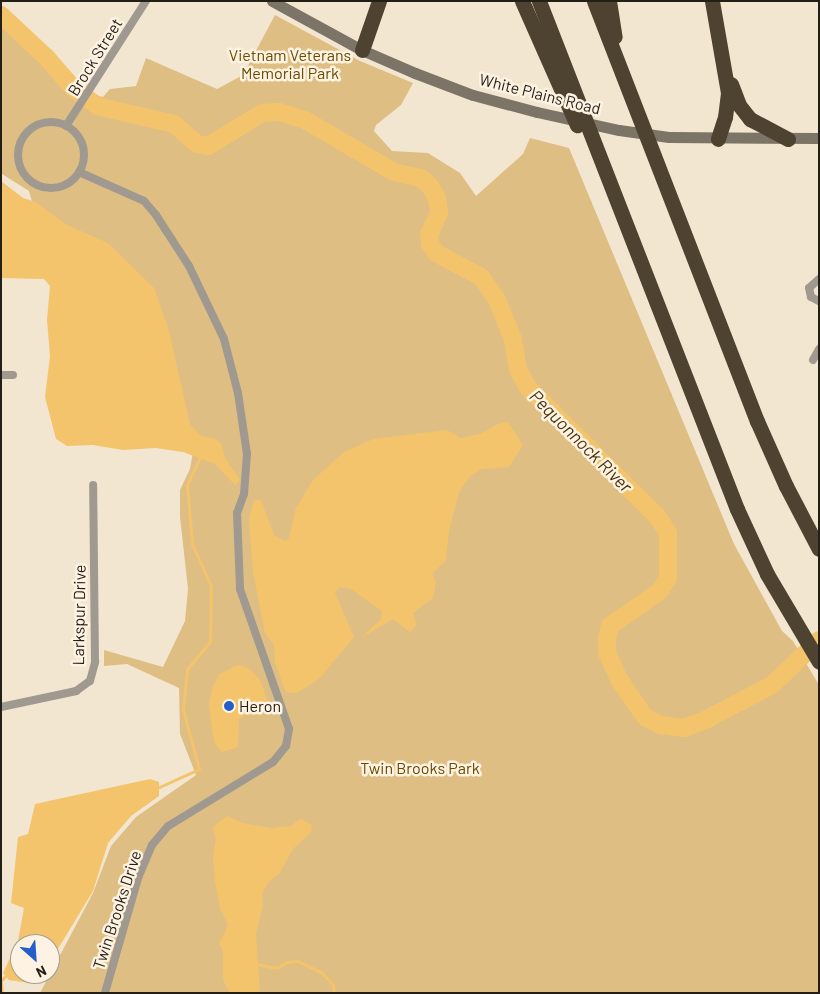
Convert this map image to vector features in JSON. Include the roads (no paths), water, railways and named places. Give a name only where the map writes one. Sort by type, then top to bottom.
[{"type":"highway","points":[[362,50],[379,1]]},
{"type":"highway","points":[[522,1],[559,68],[608,179],[736,509],[790,615],[819,662]]},
{"type":"highway","points":[[539,1],[559,68]]},
{"type":"highway","points":[[594,1],[767,446],[819,550]]},
{"type":"highway","points":[[609,1],[622,73]]},
{"type":"highway","points":[[712,1],[724,61],[728,101],[718,139]]},
{"type":"highway","points":[[724,61],[744,113],[756,125],[788,139]]},
{"type":"main road","name":"White Plains Road","points":[[272,1],[362,50],[473,95],[528,109],[619,130],[718,139],[819,138]]},
{"type":"street","name":"Brock Street","points":[[66,126],[146,1]]},
{"type":"street","points":[[52,122],[66,126],[82,145],[83,162],[79,172],[65,184],[49,188],[28,179],[18,159],[18,148],[30,129],[52,122]]},
{"type":"street","name":"Twin Brooks Drive","points":[[79,172],[144,201],[188,266],[224,339],[238,393],[247,454],[244,494],[236,512],[240,589],[289,729],[286,746],[273,762],[168,826],[152,845],[139,875],[105,993]]},
{"type":"street","points":[[819,279],[809,288],[812,297],[819,301]]},
{"type":"street","points":[[813,360],[819,349]]},
{"type":"street","points":[[1,375],[13,375]]},
{"type":"street","name":"Larkspur Drive","points":[[1,707],[76,691],[90,681],[95,662],[93,485]]},
{"type":"waterway","name":"Pequonnock River","points":[[1,15],[46,57],[74,89],[97,106],[174,124],[197,144],[208,146],[262,113],[279,112],[305,120],[394,172],[421,178],[430,186],[437,198],[439,213],[429,234],[430,244],[436,253],[481,277],[497,300],[513,339],[518,369],[528,388],[657,516],[668,533],[668,578],[660,591],[610,626],[607,638],[607,653],[620,681],[645,717],[661,725],[684,728],[707,719],[772,685],[819,640]]},
{"type":"waterway","points":[[155,789],[199,769],[183,710],[187,669],[210,642],[211,586],[192,544],[187,485],[200,457]]},
{"type":"waterway","points":[[255,964],[277,968],[287,962],[298,961],[321,972],[333,985],[334,993]]},
{"type":"waterway","points":[[1,981],[7,974]]},
{"type":"waterway","points":[[1,983],[2,993]]},
{"type":"place","name":"Heron","points":[[229,706]]},
{"type":"park label","name":"Vietnam Veterans Memorial Park","points":[[290,64]]},
{"type":"park label","name":"Twin Brooks Park","points":[[420,768]]}]
